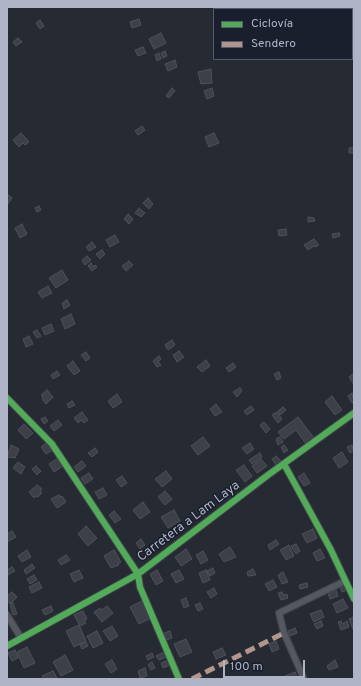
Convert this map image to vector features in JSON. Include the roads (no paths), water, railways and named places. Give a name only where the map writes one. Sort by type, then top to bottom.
[{"type":"street","points":[[7,398],[52,444],[138,574],[140,587],[179,679]]},
{"type":"street","name":"Carretera a Lam Laya","points":[[7,646],[138,574],[354,413]]},
{"type":"street","points":[[284,464],[331,550],[354,599]]},
{"type":"street","points":[[304,679],[284,633],[279,613],[345,581]]},
{"type":"street","points":[[7,615],[21,638]]}]
